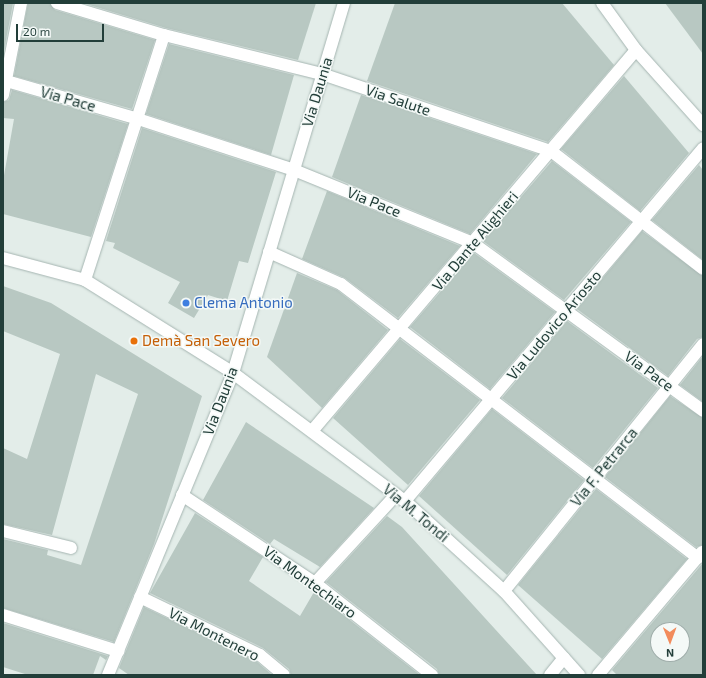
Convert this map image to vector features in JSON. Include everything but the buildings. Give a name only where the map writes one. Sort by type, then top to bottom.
[{"type":"street","points":[[3,95],[4,81],[21,3]]},
{"type":"street","name":"Via Salute","points":[[57,3],[164,35],[322,74],[551,151],[703,269]]},
{"type":"street","name":"Via Daunia","points":[[108,675],[233,373],[344,3]]},
{"type":"street","points":[[602,3],[636,50],[703,125]]},
{"type":"street","points":[[85,280],[164,35]]},
{"type":"street","name":"Via Dante Alighieri","points":[[312,431],[401,329],[636,50]]},
{"type":"street","name":"Via Pace","points":[[4,81],[138,119],[294,170],[474,243],[565,312],[703,411]]},
{"type":"street","name":"Via Ludovico Ariosto","points":[[316,582],[401,498],[490,401],[703,148]]},
{"type":"street","points":[[269,252],[341,284],[401,329],[490,401],[700,555],[598,675]]},
{"type":"street","name":"Via M. Tondi","points":[[3,258],[85,280],[233,373],[401,498],[504,591],[579,675]]},
{"type":"street","name":"Via F. Petrarca","points":[[504,591],[703,344]]},
{"type":"street","name":"Via Montechiaro","points":[[182,495],[316,582],[432,675]]},
{"type":"street","points":[[3,531],[71,548]]},
{"type":"street","name":"Via Montenero","points":[[140,597],[260,655],[284,675]]},
{"type":"street","points":[[3,615],[118,651]]},
{"type":"street","points":[[550,675],[564,658]]},
{"type":"place","name":"Clema Antonio","points":[[186,303]]},
{"type":"place","name":"Demà San Severo","points":[[134,341]]}]
